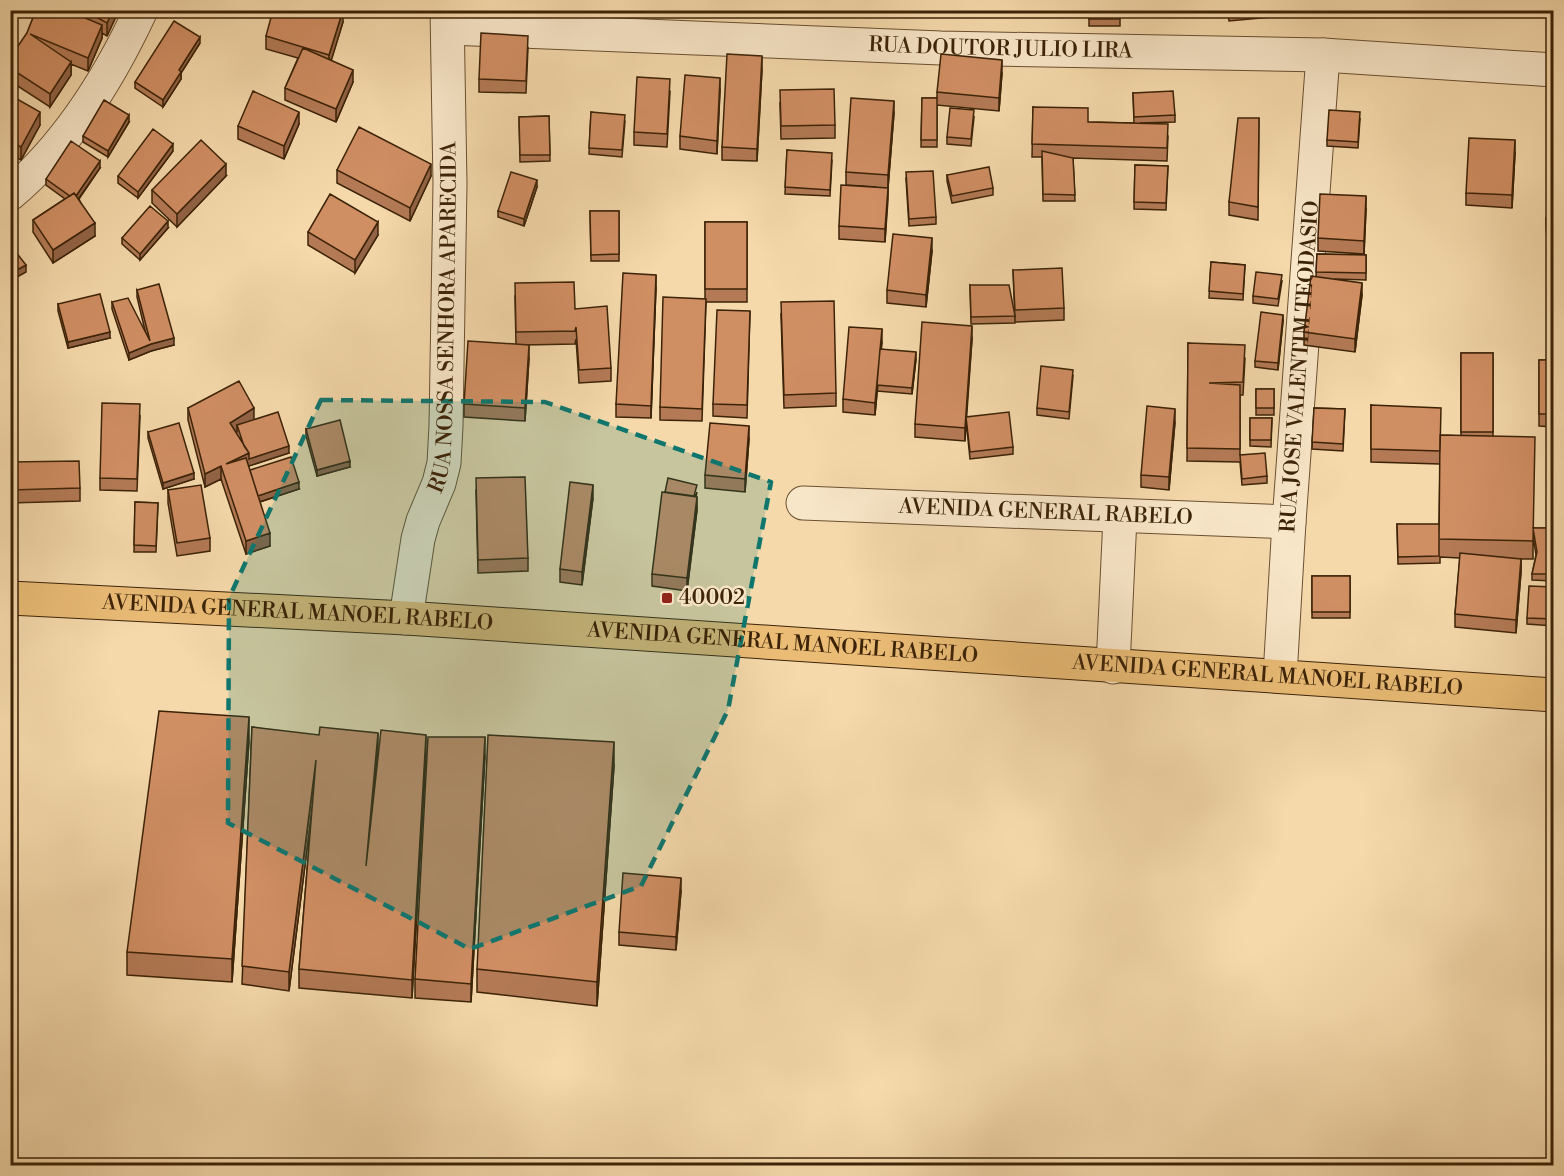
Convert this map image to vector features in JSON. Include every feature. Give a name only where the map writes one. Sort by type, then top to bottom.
[{"type":"main road","name":"AVENIDA GENERAL MANOEL RABELO","points":[[10,598],[406,618],[1554,695]]},
{"type":"street","points":[[10,195],[36,172],[99,89],[141,10]]},
{"type":"street","name":"RUA DOUTOR JULIO LIRA","points":[[448,19],[593,22],[941,48],[1323,55],[1554,70]]},
{"type":"street","name":"RUA NOSSA SENHORA APARECIDA","points":[[406,618],[418,538],[439,483],[444,463],[450,184],[448,19]]},
{"type":"street","name":"RUA JOSE VALENTIM TEODASIO","points":[[1280,676],[1323,55]]},
{"type":"street","name":"AVENIDA GENERAL RABELO","points":[[803,503],[1289,522]]},
{"type":"street","points":[[1113,667],[1120,517]]},
{"type":"highlighted area","points":[[321,400],[545,402],[771,482],[728,710],[641,886],[470,949],[228,823],[229,598]]},
{"type":"building","points":[[36,10],[66,10],[102,25],[88,58],[30,34],[71,62],[50,94],[10,68],[10,58],[27,33]]},
{"type":"building","points":[[83,10],[113,10],[107,23]]},
{"type":"building","points":[[273,10],[343,10],[329,55],[266,36]]},
{"type":"building","points":[[1089,10],[1120,10],[1120,19],[1089,19]]},
{"type":"building","points":[[1228,10],[1267,10],[1229,15]]},
{"type":"building","points":[[1547,10],[1554,10],[1554,26],[1548,27]]},
{"type":"building","points":[[174,21],[200,37],[163,100],[135,82]]},
{"type":"building","points":[[481,33],[528,36],[526,81],[479,79]]},
{"type":"building","points":[[303,48],[353,70],[336,109],[285,88]]},
{"type":"building","points":[[727,54],[762,56],[757,149],[722,147]]},
{"type":"building","points":[[941,54],[1002,60],[999,98],[937,92]]},
{"type":"building","points":[[685,75],[720,78],[717,141],[680,136]]},
{"type":"building","points":[[637,77],[670,79],[667,134],[634,132]]},
{"type":"building","points":[[834,89],[835,125],[781,126],[780,90]]},
{"type":"building","points":[[253,91],[299,112],[284,146],[238,126]]},
{"type":"building","points":[[1173,91],[1175,115],[1134,117],[1133,93]]},
{"type":"building","points":[[10,95],[40,112],[21,147],[10,141]]},
{"type":"building","points":[[851,98],[894,101],[888,175],[846,172]]},
{"type":"building","points":[[922,98],[937,98],[937,140],[921,140]]},
{"type":"building","points":[[104,100],[129,115],[108,151],[83,136]]},
{"type":"building","points":[[1033,107],[1088,108],[1088,122],[1168,124],[1167,148],[1032,144]]},
{"type":"building","points":[[950,108],[974,110],[971,139],[947,137]]},
{"type":"building","points":[[1329,110],[1360,112],[1358,142],[1327,140]]},
{"type":"building","points":[[591,112],[625,115],[622,150],[589,148]]},
{"type":"building","points":[[549,116],[550,155],[520,155],[519,117]]},
{"type":"building","points":[[1238,118],[1259,118],[1258,207],[1229,202]]},
{"type":"building","points":[[359,127],[431,164],[410,208],[337,170]]},
{"type":"building","points":[[153,129],[173,144],[138,192],[118,176]]},
{"type":"building","points":[[1469,138],[1515,140],[1512,195],[1466,193]]},
{"type":"building","points":[[201,140],[226,164],[177,214],[152,190]]},
{"type":"building","points":[[71,141],[100,161],[76,196],[74,193],[70,196],[46,179]]},
{"type":"building","points":[[787,150],[832,153],[830,190],[785,187]]},
{"type":"building","points":[[1042,151],[1073,158],[1075,195],[1043,194]]},
{"type":"building","points":[[1135,165],[1168,166],[1166,203],[1134,202]]},
{"type":"building","points":[[989,167],[993,188],[952,196],[947,175]]},
{"type":"building","points":[[933,171],[936,217],[909,219],[906,172]]},
{"type":"building","points":[[511,172],[537,180],[524,219],[498,211]]},
{"type":"building","points":[[841,185],[888,188],[885,229],[839,226]]},
{"type":"building","points":[[74,193],[95,223],[53,250],[33,220]]},
{"type":"building","points":[[330,194],[378,222],[355,260],[308,232]]},
{"type":"building","points":[[1320,194],[1366,196],[1364,241],[1318,238]]},
{"type":"building","points":[[150,206],[168,221],[140,254],[122,238]]},
{"type":"building","points":[[590,211],[619,211],[619,254],[591,255]]},
{"type":"building","points":[[1554,217],[1554,238],[1547,239],[1546,218]]},
{"type":"building","points":[[705,222],[747,222],[747,289],[705,289]]},
{"type":"building","points":[[893,234],[932,238],[926,295],[887,290]]},
{"type":"building","points":[[12,247],[26,265],[10,274],[10,248]]},
{"type":"building","points":[[1317,254],[1366,255],[1366,273],[1316,272]]},
{"type":"building","points":[[1211,262],[1245,265],[1243,294],[1209,291]]},
{"type":"building","points":[[1062,268],[1064,308],[1015,310],[1013,270]]},
{"type":"building","points":[[1256,272],[1282,275],[1278,299],[1253,296]]},
{"type":"building","points":[[623,273],[656,275],[651,406],[616,404]]},
{"type":"building","points":[[1311,276],[1362,283],[1355,339],[1304,332]]},
{"type":"building","points":[[574,282],[575,309],[607,306],[611,368],[579,370],[576,327],[575,331],[516,332],[515,283]]},
{"type":"building","points":[[159,284],[174,338],[129,353],[112,302],[128,298],[150,341],[137,290]]},
{"type":"building","points":[[970,285],[1009,285],[1015,316],[971,317]]},
{"type":"building","points":[[100,294],[110,332],[68,342],[58,304]]},
{"type":"building","points":[[663,297],[706,299],[702,409],[660,407]]},
{"type":"building","points":[[834,301],[836,393],[784,395],[781,302]]},
{"type":"building","points":[[717,310],[750,311],[747,405],[713,404]]},
{"type":"building","points":[[1261,312],[1283,315],[1278,363],[1255,361]]},
{"type":"building","points":[[922,322],[972,326],[965,428],[915,424]]},
{"type":"building","points":[[849,327],[882,329],[875,403],[843,399]]},
{"type":"building","points":[[468,341],[529,345],[525,408],[464,404]]},
{"type":"building","points":[[1188,343],[1245,345],[1243,382],[1209,383],[1240,385],[1240,449],[1187,448]]},
{"type":"building","points":[[880,349],[916,352],[912,388],[877,385]]},
{"type":"building","points":[[1461,353],[1493,353],[1493,432],[1461,432]]},
{"type":"building","points":[[1539,360],[1554,360],[1554,414],[1539,414]]},
{"type":"building","points":[[1041,366],[1073,370],[1069,412],[1037,408]]},
{"type":"building","points":[[239,381],[254,408],[230,423],[249,453],[226,464],[246,458],[270,533],[246,541],[221,466],[205,474],[188,408]]},
{"type":"building","points":[[1256,389],[1274,389],[1274,408],[1256,408]]},
{"type":"building","points":[[102,403],[140,404],[137,479],[100,478]]},
{"type":"building","points":[[1371,405],[1441,408],[1440,451],[1371,449]]},
{"type":"building","points":[[1147,406],[1175,409],[1169,477],[1141,475]]},
{"type":"building","points":[[1314,408],[1345,409],[1343,444],[1312,442]]},
{"type":"building","points":[[278,412],[289,446],[249,459],[249,453],[244,446],[237,425]]},
{"type":"building","points":[[1009,412],[1013,447],[970,452],[966,417]]},
{"type":"building","points":[[1250,418],[1272,418],[1271,440],[1250,440]]},
{"type":"building","points":[[340,420],[350,461],[317,470],[306,429]]},
{"type":"building","points":[[179,423],[194,473],[163,483],[148,432]]},
{"type":"building","points":[[710,423],[749,426],[745,479],[705,475]]},
{"type":"building","points":[[1440,435],[1535,437],[1533,541],[1439,539]]},
{"type":"building","points":[[1265,453],[1267,476],[1242,479],[1240,455]]},
{"type":"building","points":[[291,457],[299,482],[258,496],[250,470]]},
{"type":"building","points":[[79,461],[80,488],[10,490],[10,462]]},
{"type":"building","points":[[525,477],[528,558],[478,560],[476,478]]},
{"type":"building","points":[[668,478],[697,485],[694,496],[665,492]]},
{"type":"building","points":[[570,482],[593,485],[582,572],[560,569]]},
{"type":"building","points":[[201,485],[210,538],[177,543],[168,490]]},
{"type":"building","points":[[662,492],[697,497],[687,578],[652,574]]},
{"type":"building","points":[[135,502],[158,503],[156,546],[134,545]]},
{"type":"building","points":[[1397,524],[1439,524],[1439,556],[1398,557]]},
{"type":"building","points":[[1533,528],[1554,528],[1554,574],[1532,574],[1537,552]]},
{"type":"building","points":[[1460,553],[1521,559],[1516,620],[1455,614]]},
{"type":"building","points":[[1312,576],[1350,576],[1350,612],[1312,612]]},
{"type":"building","points":[[1529,586],[1554,587],[1554,619],[1527,618]]},
{"type":"building","points":[[159,711],[249,717],[232,959],[127,952]]},
{"type":"building","points":[[252,727],[319,735],[320,727],[378,733],[366,866],[381,730],[426,735],[412,980],[299,969],[316,760],[289,972],[242,966]]},
{"type":"building","points":[[488,735],[614,742],[597,982],[477,969]]},
{"type":"building","points":[[428,737],[485,737],[471,984],[415,979]]},
{"type":"building","points":[[623,873],[681,878],[676,937],[619,932]]},
{"type":"place","name":"40002","points":[[667,598]]}]
